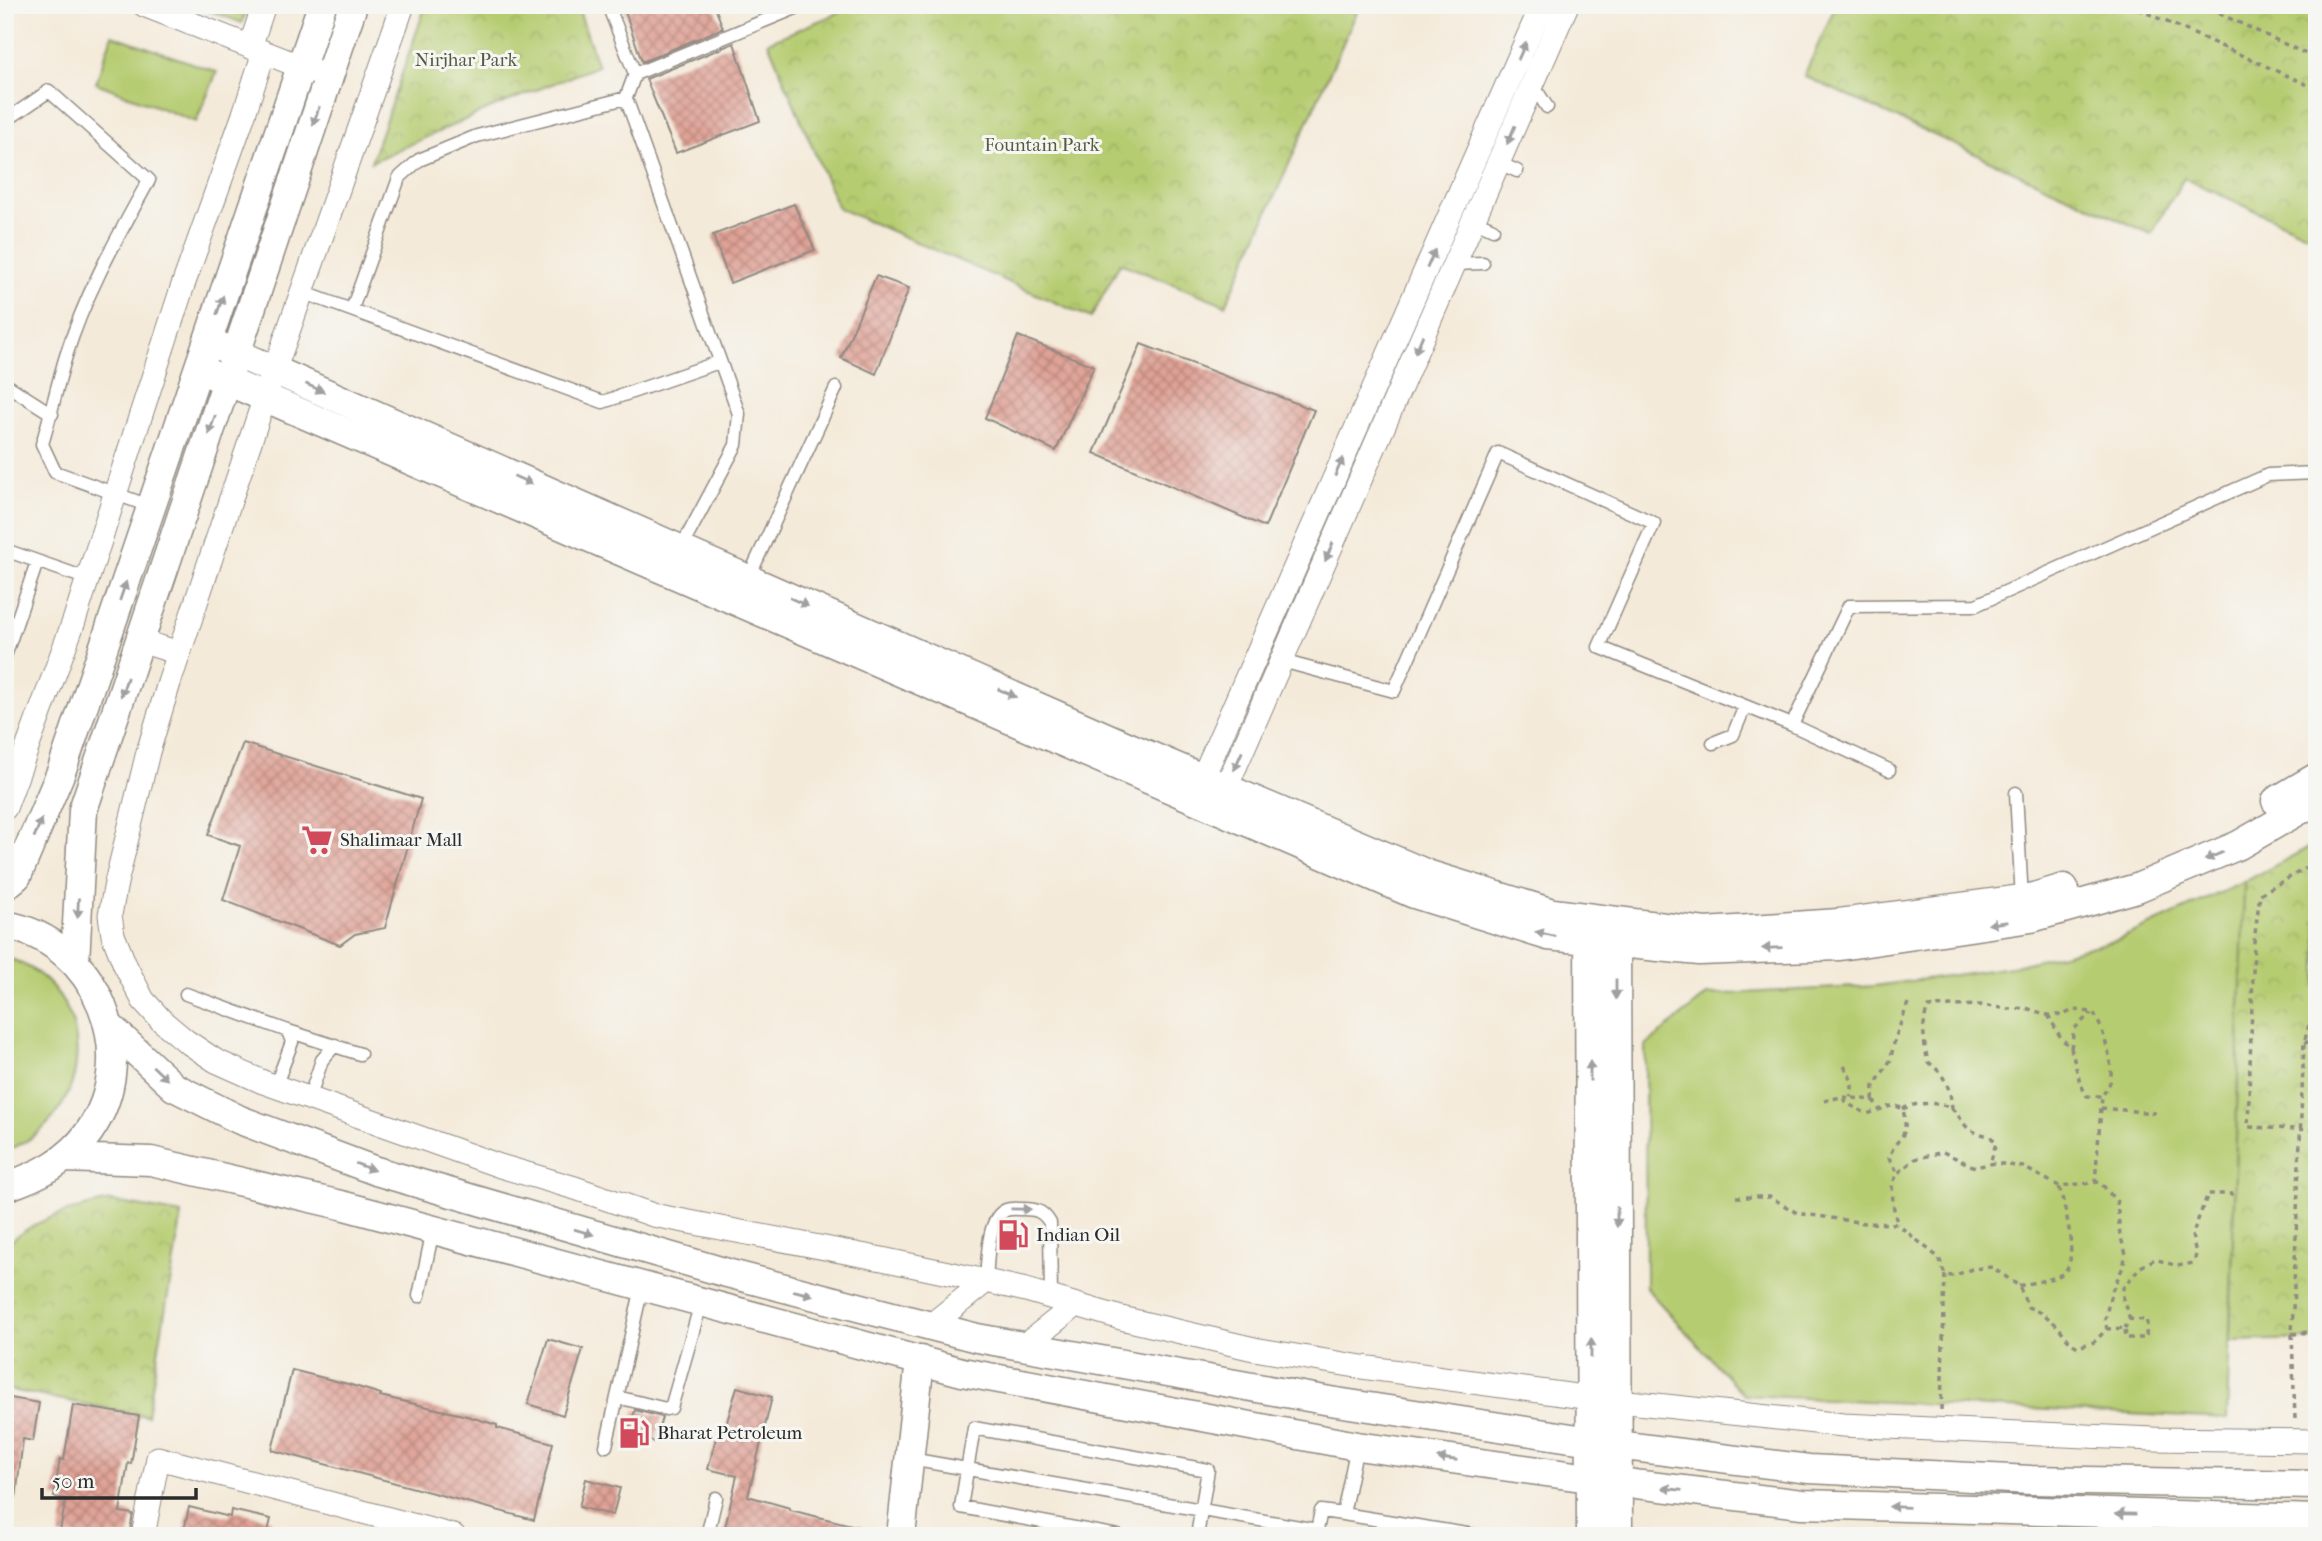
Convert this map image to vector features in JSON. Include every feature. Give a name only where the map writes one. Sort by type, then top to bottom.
[{"type":"street","points":[[144,5],[329,78]]},
{"type":"street","points":[[5,808],[88,579],[182,288],[243,117],[264,5]]},
{"type":"street","points":[[5,886],[18,876],[61,772],[322,5]]},
{"type":"street","points":[[75,962],[83,810],[353,5]]},
{"type":"street","points":[[403,5],[274,370],[179,653],[148,752],[116,883],[110,915],[113,935],[125,965],[144,1000],[162,1021],[186,1041],[216,1061],[275,1087],[500,1166],[653,1215],[986,1281],[1074,1306],[1254,1349],[1362,1367],[1604,1399],[1843,1425],[2153,1438],[2306,1441]]},
{"type":"street","points":[[1210,794],[1259,650],[1542,5]]},
{"type":"street","points":[[1210,794],[1281,662],[1454,264],[1483,224],[1508,167],[1532,85],[1567,5]]},
{"type":"street","points":[[208,341],[675,561],[1210,794],[1414,894],[1548,936],[1602,930],[1705,932],[1839,923],[2022,899],[2131,870],[2234,826],[2317,777]]},
{"type":"street","points":[[199,369],[675,561]]},
{"type":"street","points":[[140,641],[179,653]]},
{"type":"street","points":[[1602,930],[1699,951],[1840,946],[2031,918],[2150,883],[2239,845],[2317,800]]},
{"type":"street","points":[[5,925],[49,941],[75,962],[97,992],[110,1027],[113,1063],[106,1099],[89,1131],[65,1158],[36,1177],[5,1186]]},
{"type":"street","points":[[1591,1536],[1604,1480],[1602,930]]},
{"type":"street","points":[[110,1027],[174,1087],[240,1120],[376,1171],[727,1273],[930,1326],[1024,1346],[1330,1401],[1604,1443],[1809,1469],[2031,1480],[2317,1485]]},
{"type":"street","points":[[65,1158],[151,1161],[341,1205],[962,1372],[1357,1446],[1802,1504],[2317,1519]]},
{"type":"street","points":[[930,1326],[986,1281]]},
{"type":"street","points":[[1024,1346],[1074,1306]]},
{"type":"street","points":[[901,1536],[920,1360]]},
{"type":"street","points":[[143,1536],[158,1458],[454,1536]]},
{"type":"street","points":[[1604,1480],[1618,1536]]},
{"type":"lane","points":[[608,5],[635,74],[626,98],[739,414],[736,445],[675,561]]},
{"type":"lane","points":[[635,74],[803,5]]},
{"type":"lane","points":[[1532,85],[1547,107]]},
{"type":"lane","points":[[5,121],[49,91],[149,180],[88,299],[66,355],[42,444],[54,472],[152,507]]},
{"type":"lane","points":[[352,309],[399,177],[419,160],[477,136],[626,98]]},
{"type":"lane","points":[[1454,264],[1483,263]]},
{"type":"lane","points":[[302,292],[603,402],[719,362]]},
{"type":"lane","points":[[5,384],[51,414]]},
{"type":"lane","points":[[743,591],[836,388]]},
{"type":"lane","points":[[1259,650],[1281,662],[1394,691],[1498,453],[1654,523],[1599,647],[1792,725],[1889,770]]},
{"type":"lane","points":[[1792,725],[1849,606],[1976,605],[2269,475],[2317,473]]},
{"type":"lane","points":[[5,550],[88,579]]},
{"type":"lane","points":[[5,656],[37,562]]},
{"type":"lane","points":[[1713,743],[1733,735],[1745,706]]},
{"type":"lane","points":[[2016,793],[2022,899]]},
{"type":"lane","points":[[186,994],[360,1054]]},
{"type":"lane","points":[[275,1087],[292,1042],[288,1031]]},
{"type":"lane","points":[[309,1099],[322,1060],[335,1045]]},
{"type":"lane","points":[[986,1281],[991,1231],[998,1216],[1007,1209],[1034,1209],[1045,1214],[1050,1223],[1051,1299]]},
{"type":"lane","points":[[419,1296],[433,1230]]},
{"type":"lane","points":[[606,1446],[642,1287]]},
{"type":"lane","points":[[617,1397],[671,1408],[701,1303]]},
{"type":"lane","points":[[1118,1536],[961,1507],[974,1428],[1208,1470],[1197,1536]]},
{"type":"lane","points":[[1343,1514],[1357,1446]]},
{"type":"lane","points":[[909,1459],[1317,1533],[1321,1511],[1479,1536]]},
{"type":"lane","points":[[707,1536],[716,1497]]},
{"type":"path","points":[[2129,5],[2317,89]]},
{"type":"path","points":[[2201,5],[2317,59]]},
{"type":"path","points":[[2317,862],[2260,894],[2254,942],[2248,1127],[2317,1130]]},
{"type":"path","points":[[1880,1110],[1873,1100],[1874,1086],[1890,1061],[1908,1003]]},
{"type":"path","points":[[1952,1109],[1948,1085],[1940,1070],[1928,1062],[1924,1027],[1928,1007],[2026,1007],[2048,1015],[2074,1010],[2093,1012]]},
{"type":"path","points":[[2306,1441],[2292,1334],[2304,1043],[2313,1010],[2317,1008]]},
{"type":"path","points":[[2093,1012],[2074,1029],[2071,1048],[2080,1083],[2088,1096],[2102,1096]]},
{"type":"path","points":[[2093,1012],[2100,1023],[2111,1074],[2109,1086],[2102,1096],[2095,1182]]},
{"type":"path","points":[[2048,1015],[2061,1038],[2071,1048]]},
{"type":"path","points":[[2304,1043],[2317,1040]]},
{"type":"path","points":[[1844,1066],[1850,1074],[1853,1090],[1850,1097]]},
{"type":"path","points":[[1824,1101],[1841,1097],[1873,1100]]},
{"type":"path","points":[[1841,1097],[1867,1114],[1895,1105],[1903,1109]]},
{"type":"path","points":[[1903,1109],[1911,1104],[1940,1105],[1952,1109],[1970,1130],[1992,1137],[1996,1143],[1990,1164]]},
{"type":"path","points":[[2101,1108],[2155,1113]]},
{"type":"path","points":[[1898,1173],[1889,1158],[1893,1146],[1905,1134],[1903,1109]]},
{"type":"path","points":[[1897,1224],[1892,1184],[1898,1173],[1915,1159],[1943,1152],[1975,1167],[1990,1164],[2023,1167],[2059,1186],[2100,1182],[2117,1202],[2120,1235],[2126,1254],[2123,1268],[2111,1293],[2105,1320],[2107,1329]]},
{"type":"path","points":[[2019,1286],[2063,1274],[2071,1263],[2068,1220],[2059,1186]]},
{"type":"path","points":[[2130,1319],[2147,1320],[2146,1338],[2126,1338],[2125,1328],[2130,1319],[2123,1300],[2123,1288],[2138,1268],[2155,1259],[2177,1266],[2194,1263],[2196,1254],[2192,1235],[2208,1194],[2235,1194]]},
{"type":"path","points":[[1736,1197],[1770,1197],[1797,1213],[1865,1223],[1897,1224],[1939,1258],[1945,1275],[1941,1429]]},
{"type":"path","points":[[1945,1275],[1953,1276],[1972,1269],[1992,1267],[2019,1286],[2028,1307],[2055,1323],[2070,1343],[2078,1347],[2094,1342],[2107,1329],[2125,1328]]},
{"type":"path","points":[[2292,1334],[2317,1331]]},
{"type":"green space","points":[[195,5],[248,5],[242,23]]},
{"type":"green space","name":"Nirjhar Park","points":[[426,5],[577,5],[598,66],[496,106],[371,162]]},
{"type":"green space","name":"Fountain Park","points":[[857,5],[1360,5],[1226,305],[1120,263],[1091,318],[838,208],[768,42]]},
{"type":"green space","points":[[1836,5],[2317,5],[2317,239],[2184,178],[2151,234],[1804,76]]},
{"type":"green space","points":[[112,35],[217,72],[196,122],[96,83]]},
{"type":"green space","points":[[2317,843],[2317,1339],[2230,1341],[2244,882]]},
{"type":"green space","points":[[2244,882],[2227,1419],[1744,1395],[1646,1288],[1645,1046],[1707,995],[1875,986],[2011,967],[2117,940]]},
{"type":"green space","points":[[5,957],[37,973],[59,995],[72,1023],[77,1052],[72,1083],[58,1111],[36,1134],[5,1151]]},
{"type":"green space","points":[[110,1201],[182,1214],[147,1416],[5,1389],[5,1248],[14,1238],[39,1223]]},
{"type":"building","points":[[623,5],[714,5],[723,28],[642,62]]},
{"type":"building","points":[[734,43],[760,121],[676,153],[646,79]]},
{"type":"building","points":[[794,204],[815,250],[730,283],[713,235]]},
{"type":"building","points":[[876,276],[909,288],[876,374],[841,358]]},
{"type":"building","points":[[1018,336],[1094,366],[1056,451],[985,418]]},
{"type":"building","points":[[1141,344],[1314,410],[1265,527],[1094,453]]},
{"type":"building","name":"Shalimaar Mall","points":[[243,743],[421,799],[385,928],[355,934],[340,945],[223,900],[240,846],[208,835]]},
{"type":"building","points":[[548,1339],[583,1349],[563,1415],[528,1404]]},
{"type":"building","points":[[292,1370],[348,1384],[381,1394],[380,1396],[467,1416],[497,1425],[497,1428],[553,1443],[534,1520],[272,1450]]},
{"type":"building","points":[[737,1387],[772,1397],[748,1496],[790,1510],[868,1529],[867,1536],[723,1536],[737,1476],[708,1469],[716,1438],[722,1439]]},
{"type":"building","points":[[5,1397],[39,1403],[33,1441],[23,1439],[16,1497],[5,1496]]},
{"type":"building","points":[[73,1405],[139,1416],[120,1512],[133,1514],[129,1536],[59,1536],[66,1499],[54,1497],[60,1459],[64,1460]]},
{"type":"building","points":[[635,1410],[662,1417],[655,1442],[628,1434]]},
{"type":"building","points":[[586,1479],[620,1488],[613,1515],[579,1507]]},
{"type":"building","points":[[189,1507],[230,1517],[231,1510],[271,1519],[267,1536],[183,1536]]},
{"type":"place","name":"Shalimaar Mall","points":[[317,840]]},
{"type":"place","name":"Indian Oil","points":[[1013,1235]]},
{"type":"place","name":"Bharat Petroleum","points":[[634,1433]]}]
